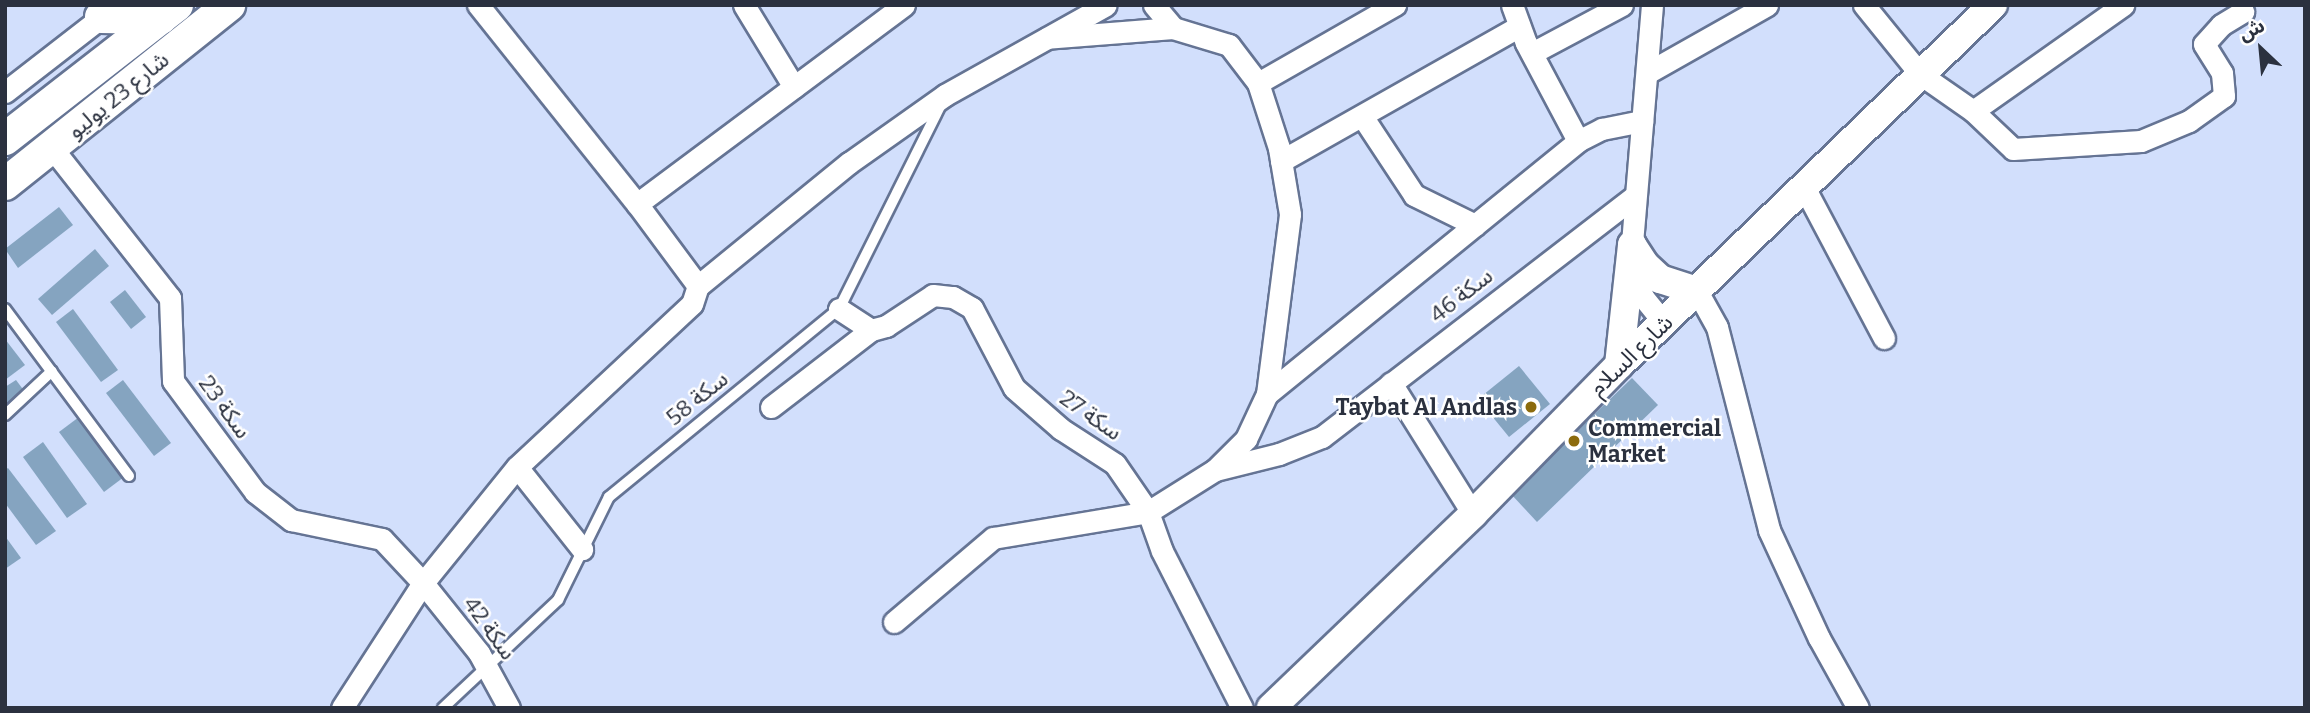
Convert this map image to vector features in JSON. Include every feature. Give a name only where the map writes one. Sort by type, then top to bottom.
[{"type":"main road","name":"شارع 23 يوليو","points":[[5,184],[229,5]]},
{"type":"main road","points":[[109,11],[169,11]]},
{"type":"main road","name":"شارع 23 يوليو","points":[[5,139],[169,11]]},
{"type":"street","points":[[478,5],[637,204],[698,286]]},
{"type":"street","points":[[637,204],[904,5]]},
{"type":"street","points":[[342,708],[423,583],[517,467],[692,304],[698,286],[849,163],[945,95],[1106,5]]},
{"type":"street","points":[[1154,5],[1173,27]]},
{"type":"street","points":[[1512,5],[1532,53],[1578,141]]},
{"type":"street","points":[[1532,53],[1622,5]]},
{"type":"street","points":[[1619,365],[1638,255],[1634,197],[1652,5]]},
{"type":"street","points":[[1647,73],[1767,5]]},
{"type":"street","points":[[1864,5],[1920,74],[1973,111],[2013,149],[2141,141],[2189,121],[2224,96],[2222,74],[2204,44],[2221,25],[2243,12]]},
{"type":"street","name":"شارع السلام","points":[[1271,708],[1473,514],[1619,365],[1993,5]]},
{"type":"street","points":[[1973,111],[2123,5]]},
{"type":"street","points":[[746,6],[794,87]]},
{"type":"street","points":[[1258,83],[1391,6]]},
{"type":"street","points":[[5,92],[109,11]]},
{"type":"street","points":[[1281,161],[1520,26]]},
{"type":"street","points":[[894,622],[993,538],[1148,512],[1215,470],[1246,439],[1267,394],[1290,214],[1281,161],[1258,83],[1228,45],[1173,27],[1047,38]]},
{"type":"street","points":[[1362,116],[1414,195],[1475,225]]},
{"type":"street","points":[[1267,394],[1578,141],[1602,129],[1642,121]]},
{"type":"street","name":"سكة 23","points":[[52,148],[170,298],[173,381],[255,492],[291,520],[382,539],[423,583]]},
{"type":"street","points":[[1804,187],[1884,338]]},
{"type":"street","name":"سكة 46","points":[[1215,470],[1279,454],[1322,437],[1634,197]]},
{"type":"street","points":[[1638,255],[1660,279],[1697,291],[1717,327],[1769,530],[1819,638],[1858,708]]},
{"type":"street","points":[[1638,255],[1663,304],[1664,323]]},
{"type":"street","name":"سكة 27","points":[[871,330],[886,326],[933,295],[963,300],[972,308],[1014,388],[1061,429],[1115,464],[1148,512],[1162,551],[1242,708]]},
{"type":"street","points":[[771,407],[871,330],[839,309]]},
{"type":"street","points":[[1391,383],[1473,514]]},
{"type":"street","points":[[517,467],[582,549]]},
{"type":"street","name":"سكة 42","points":[[423,583],[487,668],[509,708]]},
{"type":"lane","name":"سكة 58","points":[[443,708],[558,600],[609,497],[839,309],[945,95]]},
{"type":"lane","points":[[5,309],[129,476]]},
{"type":"lane","points":[[5,415],[52,371]]},
{"type":"building","points":[[59,207],[73,225],[18,268],[5,249]]},
{"type":"building","points":[[95,249],[109,266],[52,315],[38,299]]},
{"type":"building","points":[[125,290],[146,317],[131,329],[110,302]]},
{"type":"building","points":[[73,309],[118,370],[101,382],[56,322]]},
{"type":"building","points":[[5,339],[25,365],[5,380]]},
{"type":"building","points":[[1519,366],[1550,404],[1509,437],[1478,399]]},
{"type":"building","points":[[1632,378],[1658,405],[1537,522],[1511,494]]},
{"type":"building","points":[[16,380],[25,392],[5,407],[5,387]]},
{"type":"building","points":[[123,380],[171,443],[154,456],[106,393]]},
{"type":"building","points":[[79,417],[124,477],[104,492],[59,432]]},
{"type":"building","points":[[43,442],[87,504],[67,518],[23,457]]},
{"type":"building","points":[[8,468],[56,531],[36,545],[5,503],[5,470]]},
{"type":"building","points":[[5,536],[21,558],[5,569]]},
{"type":"place","name":"Taybat Al Andlas","points":[[1531,407]]},
{"type":"place","name":"Commercial Market","points":[[1574,441]]}]
